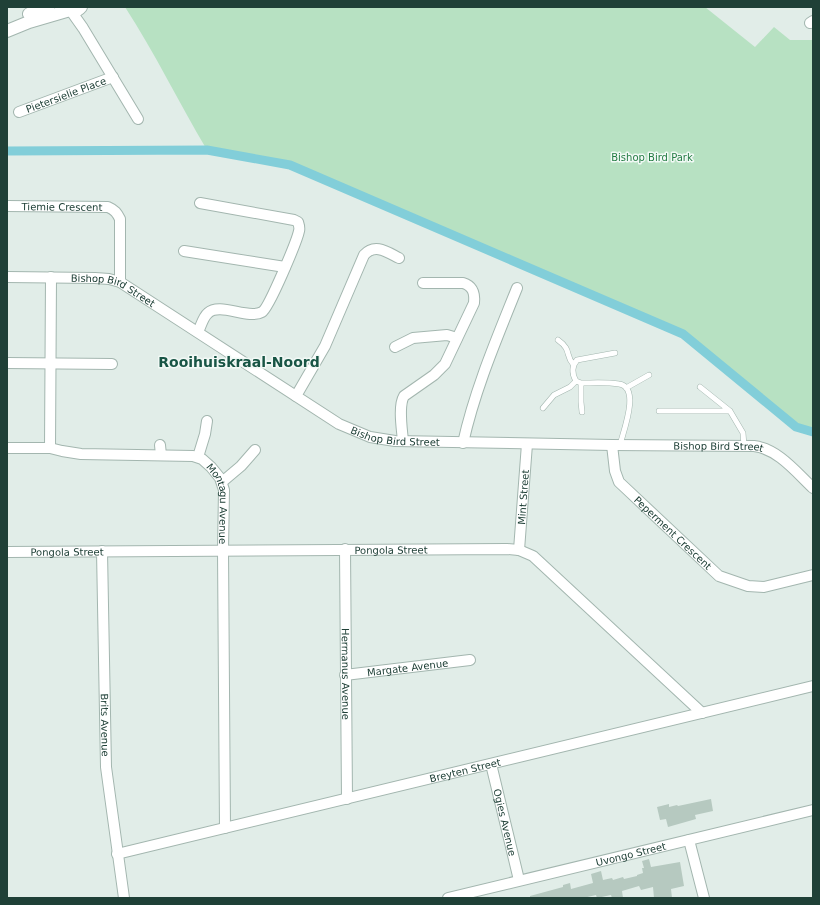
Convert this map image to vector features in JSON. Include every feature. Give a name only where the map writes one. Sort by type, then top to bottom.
[{"type":"street","points":[[7,23],[44,8]]},
{"type":"street","points":[[7,31],[76,8]]},
{"type":"street","name":"Pietersielie Place","points":[[76,8],[84,28],[138,119]]},
{"type":"street","name":"Pietersielie Place","points":[[20,112],[113,76]]},
{"type":"street","points":[[198,332],[206,314],[214,310],[254,314],[264,310],[269,304],[299,230],[298,222],[294,220],[200,203]]},
{"type":"street","name":"Tiemie Crescent","points":[[7,206],[108,207],[113,209],[117,212],[120,219],[120,282]]},
{"type":"street","points":[[296,396],[325,346],[364,255],[368,250],[378,248],[400,258]]},
{"type":"street","points":[[184,251],[285,267]]},
{"type":"street","name":"Bishop Bird Street","points":[[7,277],[102,278],[120,282],[132,288],[339,424],[370,437],[384,440],[464,443],[764,447],[774,453],[813,488]]},
{"type":"street","points":[[50,448],[51,277]]},
{"type":"street","points":[[403,441],[402,398],[442,368],[445,364],[474,303],[475,297],[472,288],[463,283],[423,283]]},
{"type":"street","points":[[464,443],[468,425],[493,347],[517,288]]},
{"type":"street","points":[[395,347],[413,338],[447,335],[458,338]]},
{"type":"street","points":[[7,363],[112,364]]},
{"type":"street","points":[[198,457],[205,434],[207,421]]},
{"type":"street","name":"Mint Street","points":[[519,550],[527,444]]},
{"type":"street","points":[[160,445],[161,455]]},
{"type":"street","name":"Peperment Crescent","points":[[616,445],[615,471],[619,482],[719,576],[748,586],[764,587],[813,575]]},
{"type":"street","name":"Montagu Avenue","points":[[7,448],[50,448],[71,453],[193,456],[198,457],[211,467],[220,478],[224,490],[225,828]]},
{"type":"street","points":[[222,482],[241,466],[255,450]]},
{"type":"street","name":"Pongola Street","points":[[12,552],[507,548],[519,550],[533,556],[702,713]]},
{"type":"street","name":"Hermanus Avenue","points":[[345,549],[347,799]]},
{"type":"street","name":"Brits Avenue","points":[[102,551],[104,744],[117,854],[124,898]]},
{"type":"street","name":"Margate Avenue","points":[[345,675],[470,660]]},
{"type":"street","name":"Breyten Street","points":[[117,854],[813,686]]},
{"type":"street","name":"Ogies Avenue","points":[[491,764],[519,880]]},
{"type":"street","name":"Uvongo Street","points":[[448,898],[813,810]]},
{"type":"street","points":[[689,840],[704,898]]},
{"type":"lane","points":[[558,340],[567,347],[570,361],[573,364]]},
{"type":"lane","points":[[582,412],[579,382],[572,370],[573,364],[577,360],[583,358],[615,353]]},
{"type":"lane","points":[[626,388],[649,375]]},
{"type":"lane","points":[[543,408],[554,395],[579,382],[620,384],[626,388],[629,393],[630,406],[616,445]]},
{"type":"lane","points":[[700,387],[730,411],[743,433],[744,446]]},
{"type":"lane","points":[[660,411],[730,411]]},
{"type":"green space","name":"Bishop Bird Park","points":[[125,7],[705,7],[755,47],[774,27],[790,40],[813,40],[813,432],[796,427],[683,334],[290,165],[207,150],[147,42]]},
{"type":"building","points":[[711,799],[713,811],[695,815],[696,819],[668,827],[666,819],[660,820],[657,807],[669,804],[669,807],[678,806]]},
{"type":"building","points":[[649,859],[651,867],[680,862],[684,886],[671,889],[672,898],[654,898],[653,887],[641,890],[639,886],[622,891],[623,898],[612,898],[611,895],[597,898],[596,895],[583,898],[530,898],[530,896],[563,887],[563,885],[570,883],[571,889],[593,883],[591,874],[601,871],[603,880],[612,878],[613,880],[623,877],[624,879],[637,876],[643,873],[642,868],[644,868],[642,861]]},
{"type":"waterway","points":[[7,151],[207,150],[290,165],[683,334],[796,427],[813,432]]},
{"type":"district","name":"Rooihuiskraal-Noord","points":[[239,362]]}]
